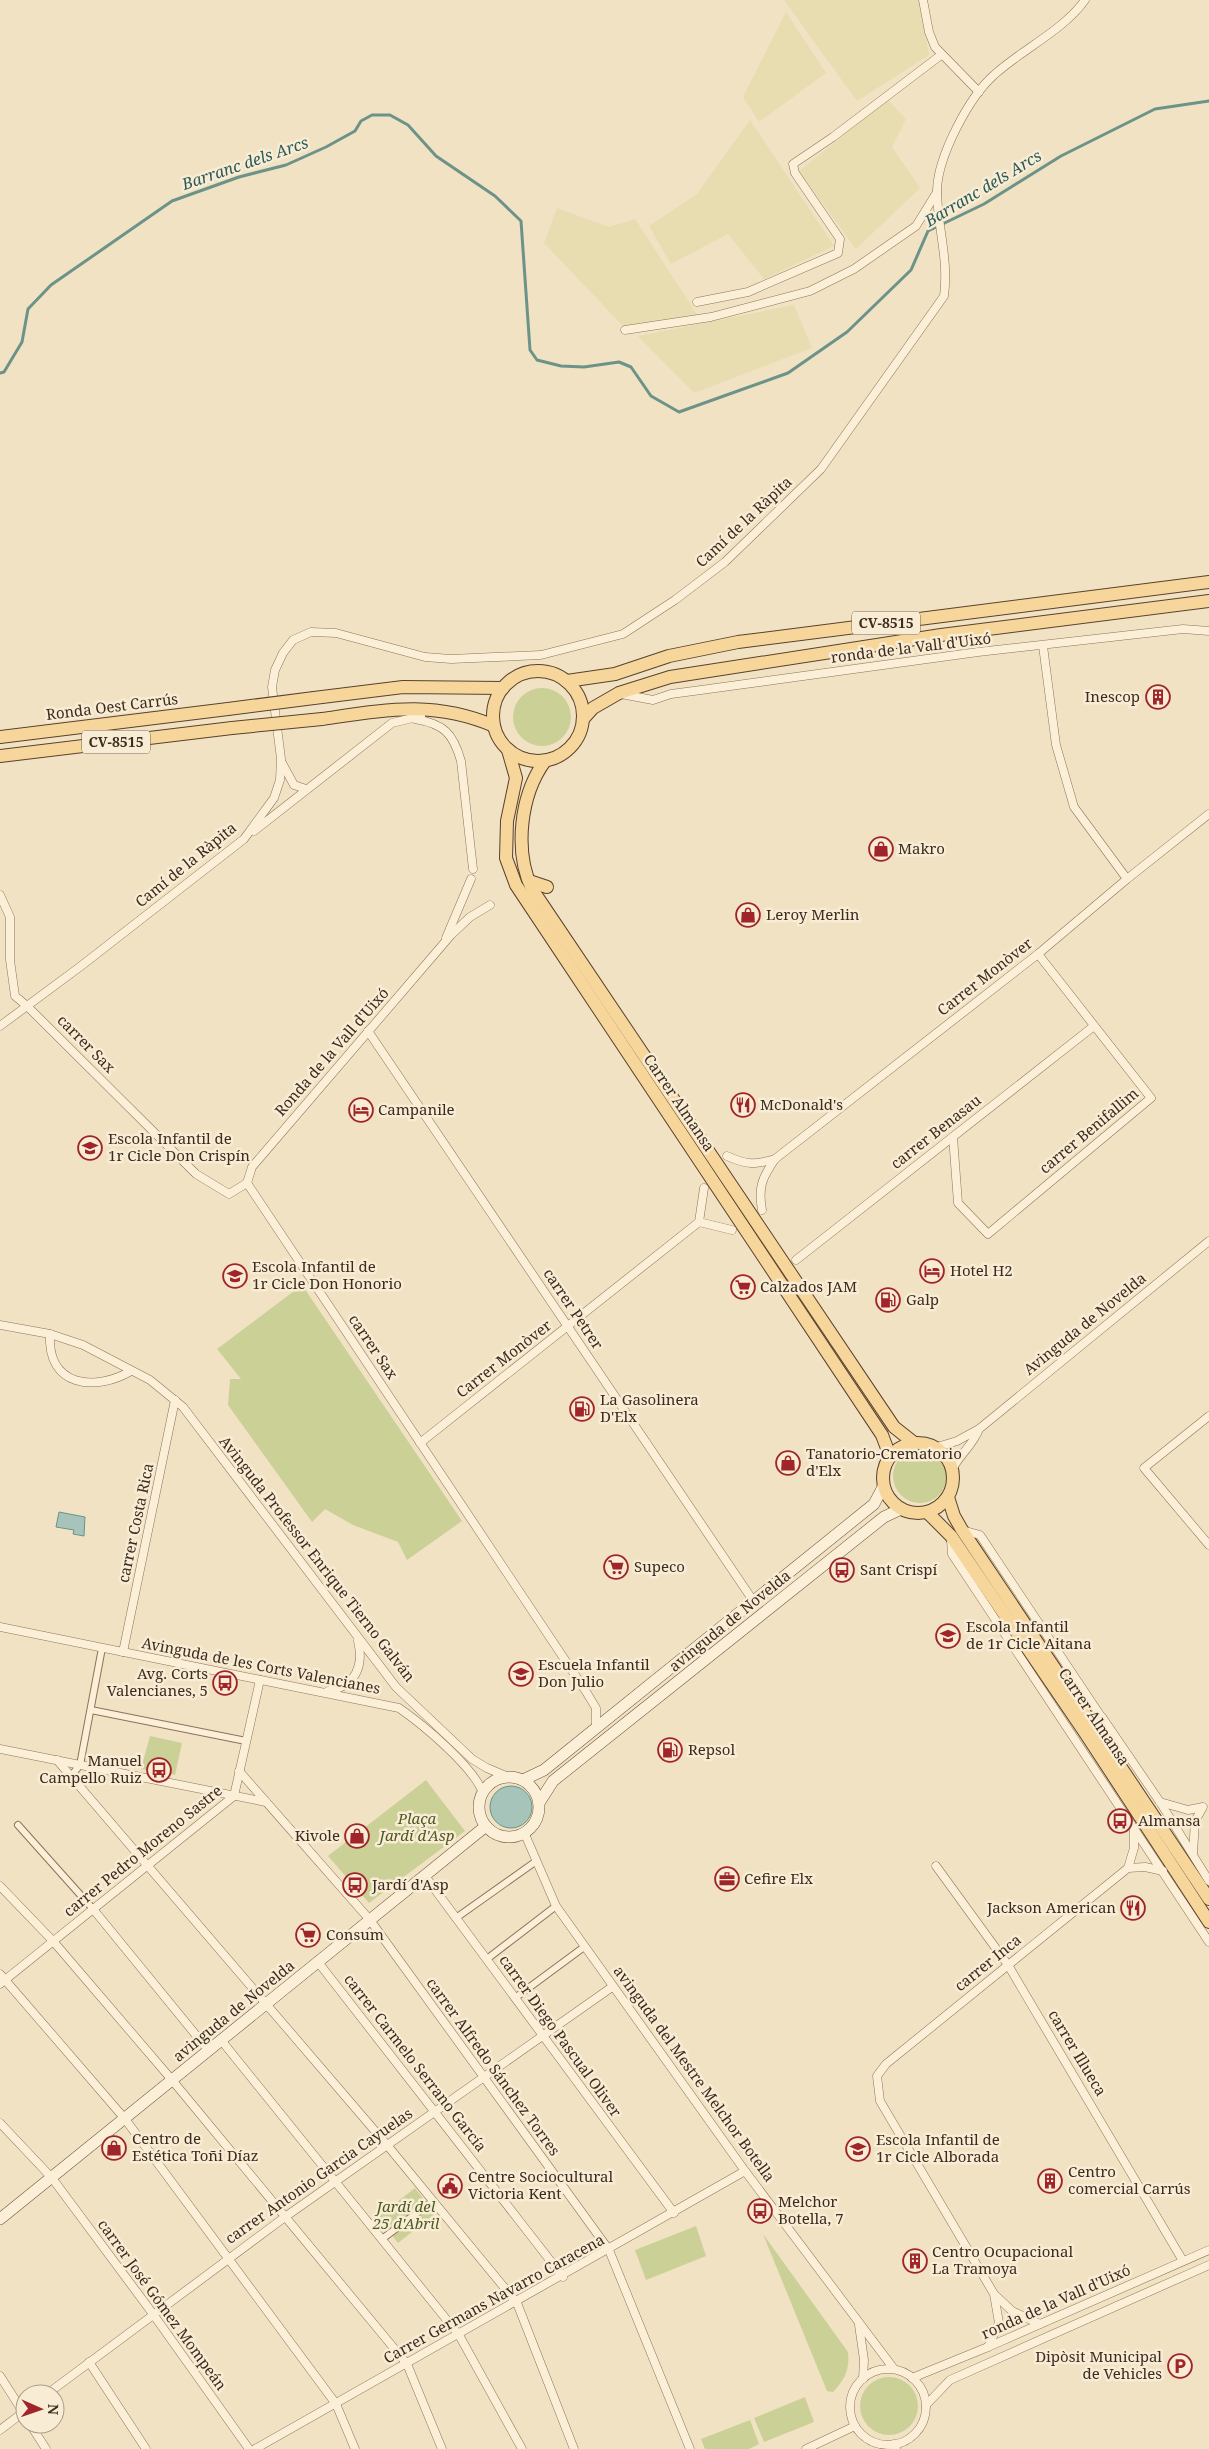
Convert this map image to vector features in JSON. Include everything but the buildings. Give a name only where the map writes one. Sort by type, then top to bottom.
[{"type":"main road","name":"CV-8515","points":[[503,688],[514,678],[533,672],[554,674],[567,681],[615,674],[669,656],[738,642],[1209,582]]},
{"type":"main road","name":"CV-8515","points":[[583,719],[593,708],[619,693],[670,677],[885,643],[1073,617],[1209,601]]},
{"type":"main road","points":[[503,688],[496,700],[493,713],[494,726],[499,739],[508,750],[525,760],[545,761],[557,758],[576,742],[581,731],[583,719],[582,704],[576,692],[567,681]]},
{"type":"main road","name":"Ronda Oest Carrús","points":[[0,737],[403,687],[503,688]]},
{"type":"main road","name":"CV-8515","points":[[0,756],[232,728],[424,708],[460,714],[494,726]]},
{"type":"main road","points":[[415,717],[460,714]]},
{"type":"main road","name":"Carrer Almansa","points":[[508,750],[516,778],[507,821],[506,858],[516,885],[882,1435],[890,1456]]},
{"type":"main road","name":"Carrer Almansa","points":[[545,761],[538,771],[529,797],[523,830],[522,859],[529,881],[894,1427],[913,1442]]},
{"type":"main road","points":[[529,881],[547,888]]},
{"type":"main road","points":[[913,1442],[927,1443],[937,1447],[946,1457],[952,1470],[953,1483],[948,1497],[940,1505],[927,1512],[910,1513],[901,1509],[889,1499],[883,1487],[884,1468],[890,1456],[900,1447],[913,1442]]},
{"type":"main road","name":"avinguda de Novelda","points":[[523,1780],[544,1770],[754,1602],[874,1504],[883,1487]]},
{"type":"main road","points":[[948,1497],[954,1516],[956,1533],[1104,1741],[1209,1899]]},
{"type":"main road","name":"avinguda de Novelda","points":[[539,1803],[553,1781],[884,1517],[901,1509]]},
{"type":"main road","name":"Carrer Almansa","points":[[927,1512],[956,1533],[1209,1922]]},
{"type":"main road","points":[[508,1777],[523,1780],[535,1792],[539,1803],[536,1820],[524,1832],[513,1836],[501,1835],[486,1826],[480,1810],[483,1793],[493,1781],[508,1777]]},
{"type":"main road","name":"avinguda de Novelda","points":[[0,2220],[486,1826]]},
{"type":"street","points":[[923,0],[929,32],[941,55],[979,92]]},
{"type":"street","name":"Camí de la Ràpita","points":[[0,1026],[244,839],[274,798],[280,780],[281,759],[272,687],[275,670],[283,652],[293,640],[311,632],[336,633],[425,656],[451,659],[541,655],[623,634],[675,600],[725,562],[821,469],[944,296],[947,273],[937,192],[943,162],[956,130],[979,92],[991,77],[1016,55],[1054,30],[1085,0]]},
{"type":"street","points":[[697,302],[748,292],[838,253],[840,239],[795,173],[793,164],[941,55]]},
{"type":"street","points":[[625,330],[710,317],[810,291],[854,269],[916,226],[937,192]]},
{"type":"street","name":"ronda de la Vall d'Uixó","points":[[619,693],[653,700],[671,694],[978,652],[1182,629],[1209,631]]},
{"type":"street","points":[[1043,646],[1056,745],[1074,807],[1127,879]]},
{"type":"street","points":[[244,839],[392,723],[415,717],[447,731],[457,745],[461,761],[473,869]]},
{"type":"street","points":[[281,759],[286,774],[294,785],[306,789]]},
{"type":"street","name":"Carrer Monòver","points":[[726,1156],[743,1163],[756,1165],[775,1159],[1038,954],[1127,879],[1209,814]]},
{"type":"street","name":"Ronda de la Vall d'Uixó","points":[[444,943],[471,879]]},
{"type":"street","points":[[0,895],[10,917],[10,960],[15,996],[27,1006]]},
{"type":"street","name":"Ronda de la Vall d'Uixó","points":[[247,1183],[252,1167],[444,943],[470,916],[490,905]]},
{"type":"street","name":"carrer Benifallim","points":[[953,1137],[958,1204],[988,1234],[1151,1098],[1038,954]]},
{"type":"street","name":"carrer Sax","points":[[27,1006],[196,1174],[230,1194],[247,1183],[596,1708],[596,1727]]},
{"type":"street","name":"carrer Benasau","points":[[796,1260],[1094,1026]]},
{"type":"street","name":"carrer Petrer","points":[[368,1032],[754,1602]]},
{"type":"street","name":"Carrer Monòver","points":[[762,1210],[759,1194],[761,1184],[775,1159]]},
{"type":"street","points":[[704,1188],[699,1222],[732,1230]]},
{"type":"street","name":"Carrer Monòver","points":[[420,1443],[699,1222]]},
{"type":"street","name":"Avinguda de Novelda","points":[[937,1447],[948,1444],[979,1429],[1209,1241]]},
{"type":"street","name":"Avinguda Professor Enrique Tierno Galván","points":[[0,1324],[50,1334],[83,1345],[150,1380],[175,1400],[188,1413],[402,1694],[456,1744],[487,1768],[508,1777]]},
{"type":"street","points":[[50,1334],[50,1345],[60,1370],[79,1382],[105,1383],[132,1371]]},
{"type":"street","name":"carrer Costa Rica","points":[[123,1652],[175,1400]]},
{"type":"street","points":[[1209,1416],[1144,1468],[1209,1545]]},
{"type":"street","name":"Avinguda de Novelda","points":[[952,1470],[977,1436],[979,1429]]},
{"type":"street","points":[[1209,1880],[1160,1802],[980,1535],[956,1533],[952,1554],[1209,1942]]},
{"type":"street","name":"Avinguda de les Corts Valencianes","points":[[0,1627],[399,1708],[420,1722],[475,1778],[483,1793]]},
{"type":"street","points":[[324,1692],[336,1690],[354,1678],[361,1657],[357,1637]]},
{"type":"street","points":[[71,1776],[80,1765],[102,1648]]},
{"type":"street","name":"carrer Pedro Moreno Sastre","points":[[2,1979],[53,1941],[234,1796],[260,1680]]},
{"type":"street","points":[[91,1710],[246,1741]]},
{"type":"street","points":[[1100,1715],[1104,1741]]},
{"type":"street","points":[[1084,1731],[1088,1761]]},
{"type":"street","points":[[0,1749],[266,1802]]},
{"type":"street","points":[[57,1760],[387,2145],[516,2303],[574,2449]]},
{"type":"street","name":"carrer Alfredo Sánchez Torres","points":[[240,1771],[370,1920],[609,2250],[690,2449]]},
{"type":"street","points":[[1160,1802],[1188,1810],[1206,1805]]},
{"type":"street","points":[[1193,1855],[1192,1841],[1196,1820],[1206,1805]]},
{"type":"street","points":[[18,1825],[93,1909],[208,2051]]},
{"type":"street","points":[[1134,1828],[1134,1848],[1128,1868],[1145,1867],[1162,1871]]},
{"type":"street","name":"avinguda del Mestre Melchor Botella","points":[[524,1832],[535,1862],[556,1906],[584,1947],[746,2171],[894,2370]]},
{"type":"street","points":[[456,1918],[535,1862]]},
{"type":"street","name":"carrer Illueca","points":[[936,1866],[1008,1965],[1183,2261]]},
{"type":"street","name":"carrer Inca","points":[[994,2294],[880,2101],[876,2086],[877,2076],[886,2064],[1128,1868]]},
{"type":"street","name":"carrer Diego Pascual Oliver","points":[[425,1876],[674,2213]]},
{"type":"street","points":[[0,1886],[53,1941],[172,2080],[407,2364],[442,2449]]},
{"type":"street","points":[[486,1959],[556,1906]]},
{"type":"street","points":[[515,1998],[584,1947]]},
{"type":"street","name":"carrer Carmelo Serrano García","points":[[318,1962],[563,2277]]},
{"type":"street","points":[[2,1979],[125,2118],[336,2404],[355,2449]]},
{"type":"street","name":"carrer Antonio Garcia Cayuelas","points":[[60,2384],[285,2216],[336,2183],[434,2111],[484,2078],[612,1987]]},
{"type":"street","points":[[221,2040],[459,2335],[522,2449]]},
{"type":"street","name":"carrer José Gómez Mompeán","points":[[0,2123],[52,2178],[153,2314],[249,2449]]},
{"type":"street","name":"Carrer Germans Navarro Caracena","points":[[255,2449],[563,2277],[746,2171]]},
{"type":"street","points":[[382,2239],[433,2201]]},
{"type":"street","name":"ronda de la Vall d'Uixó","points":[[912,2378],[988,2347],[1209,2250]]},
{"type":"street","name":"ronda de la Vall d'Uixó","points":[[926,2405],[950,2380],[1209,2264]]},
{"type":"street","points":[[994,2294],[1012,2311],[1040,2324]]},
{"type":"street","points":[[988,2347],[999,2323],[994,2294]]},
{"type":"street","name":"avinguda del Mestre Melchor Botella","points":[[859,2323],[864,2360],[863,2379]]},
{"type":"street","points":[[89,2362],[146,2449]]},
{"type":"street","points":[[883,2369],[894,2370],[912,2378],[922,2390],[926,2405],[918,2431],[911,2438],[894,2447],[876,2444],[867,2440],[855,2426],[850,2412],[851,2397],[863,2379],[883,2369]]},
{"type":"street","points":[[0,2376],[15,2399]]},
{"type":"street","points":[[0,2430],[15,2419]]},
{"type":"street","points":[[806,2449],[855,2426]]},
{"type":"street","points":[[36,2434],[46,2449]]},
{"type":"shaded area","points":[[784,0],[919,0],[929,55],[857,101]]},
{"type":"shaded area","points":[[786,12],[826,73],[759,122],[743,97]]},
{"type":"shaded area","points":[[888,100],[906,119],[892,147],[920,188],[856,249],[799,171]]},
{"type":"shaded area","points":[[750,120],[834,246],[764,279],[728,234],[671,264],[649,226],[697,194]]},
{"type":"shaded area","points":[[557,208],[609,227],[635,219],[698,316],[624,327],[544,243]]},
{"type":"shaded area","points":[[794,305],[812,348],[694,393],[638,336]]},
{"type":"green space","points":[[542,688],[553,690],[566,701],[571,717],[569,728],[558,741],[542,746],[531,744],[518,733],[513,717],[515,706],[526,693]]},
{"type":"green space","points":[[302,1285],[462,1521],[407,1560],[398,1542],[353,1525],[325,1509],[312,1522],[228,1405],[230,1379],[241,1379],[217,1349]]},
{"type":"green space","points":[[920,1449],[930,1451],[939,1457],[945,1466],[947,1476],[945,1486],[939,1495],[930,1501],[920,1503],[910,1501],[901,1495],[895,1486],[893,1476],[895,1466],[901,1457],[910,1451]]},
{"type":"green space","points":[[150,1736],[182,1743],[175,1775],[141,1769]]},
{"type":"green space","name":"Plaça Jardí d'Asp","points":[[426,1780],[465,1831],[369,1903],[328,1856]]},
{"type":"green space","name":"Jardí del 25 d'Abril","points":[[415,2188],[435,2214],[398,2243],[378,2217]]},
{"type":"green space","points":[[696,2226],[706,2256],[646,2280],[635,2250]]},
{"type":"green space","points":[[763,2234],[848,2352],[846,2374],[833,2392],[827,2391]]},
{"type":"green space","points":[[883,2377],[895,2377],[910,2385],[918,2400],[918,2412],[910,2427],[895,2435],[883,2435],[868,2427],[860,2412],[860,2400],[868,2385]]},
{"type":"green space","points":[[805,2397],[814,2422],[764,2442],[754,2418]]},
{"type":"green space","points":[[750,2420],[759,2444],[749,2449],[705,2449],[701,2439]]},
{"type":"water","points":[[59,1512],[85,1517],[84,1536],[73,1534],[74,1530],[56,1527]]},
{"type":"water","points":[[511,1786],[526,1792],[532,1807],[526,1822],[511,1828],[496,1822],[490,1807],[496,1792]]},
{"type":"waterway","name":"Barranc dels Arcs","points":[[0,373],[4,372],[22,342],[28,309],[51,285],[172,201],[239,177],[286,165],[326,147],[355,131],[361,121],[372,115],[390,115],[408,125],[436,156],[495,196],[521,221],[530,350],[537,360],[561,366],[584,367],[619,362],[631,367],[651,396],[679,412],[788,373],[847,332],[911,270],[928,231],[984,204],[1061,156],[1155,109],[1209,101]]},
{"type":"place","name":"Inescop","points":[[1158,697]]},
{"type":"place","name":"Makro","points":[[881,849]]},
{"type":"place","name":"Leroy Merlin","points":[[748,915]]},
{"type":"place","name":"McDonald's","points":[[743,1105]]},
{"type":"place","name":"Campanile","points":[[361,1110]]},
{"type":"place","name":"Escola Infantil de 1r Cicle Don Crispín","points":[[90,1148]]},
{"type":"place","name":"Hotel H2","points":[[932,1271]]},
{"type":"place","name":"Escola Infantil de 1r Cicle Don Honorio","points":[[235,1276]]},
{"type":"place","name":"Calzados JAM","points":[[743,1287]]},
{"type":"place","name":"Galp","points":[[888,1300]]},
{"type":"place","name":"La Gasolinera D'Elx","points":[[582,1409]]},
{"type":"place","name":"Tanatorio-Crematorio d'Elx","points":[[788,1463]]},
{"type":"place","name":"Supeco","points":[[616,1567]]},
{"type":"place","name":"Sant Crispí","points":[[842,1570]]},
{"type":"place","name":"Escola Infantil de 1r Cicle Aitana","points":[[948,1636]]},
{"type":"place","name":"Escuela Infantil Don Julio","points":[[521,1674]]},
{"type":"place","name":"Avg. Corts Valencianes, 5","points":[[225,1683]]},
{"type":"place","name":"Repsol","points":[[670,1750]]},
{"type":"place","name":"Manuel Campello Ruiz","points":[[159,1770]]},
{"type":"place","name":"Almansa","points":[[1120,1821]]},
{"type":"place","name":"Kivole","points":[[357,1836]]},
{"type":"place","name":"Cefire Elx","points":[[727,1879]]},
{"type":"place","name":"Jardí d'Asp","points":[[355,1885]]},
{"type":"place","name":"Jackson American","points":[[1133,1908]]},
{"type":"place","name":"Consum","points":[[308,1935]]},
{"type":"place","name":"Centro de Estética Toñi Díaz","points":[[114,2148]]},
{"type":"place","name":"Escola Infantil de 1r Cicle Alborada","points":[[858,2149]]},
{"type":"place","name":"Centro comercial Carrús","points":[[1050,2181]]},
{"type":"place","name":"Centre Sociocultural Victoria Kent","points":[[450,2186]]},
{"type":"place","name":"Melchor Botella, 7","points":[[760,2211]]},
{"type":"place","name":"Centro Ocupacional La Tramoya","points":[[915,2261]]},
{"type":"place","name":"Dipòsit Municipal de Vehicles","points":[[1180,2366]]}]
